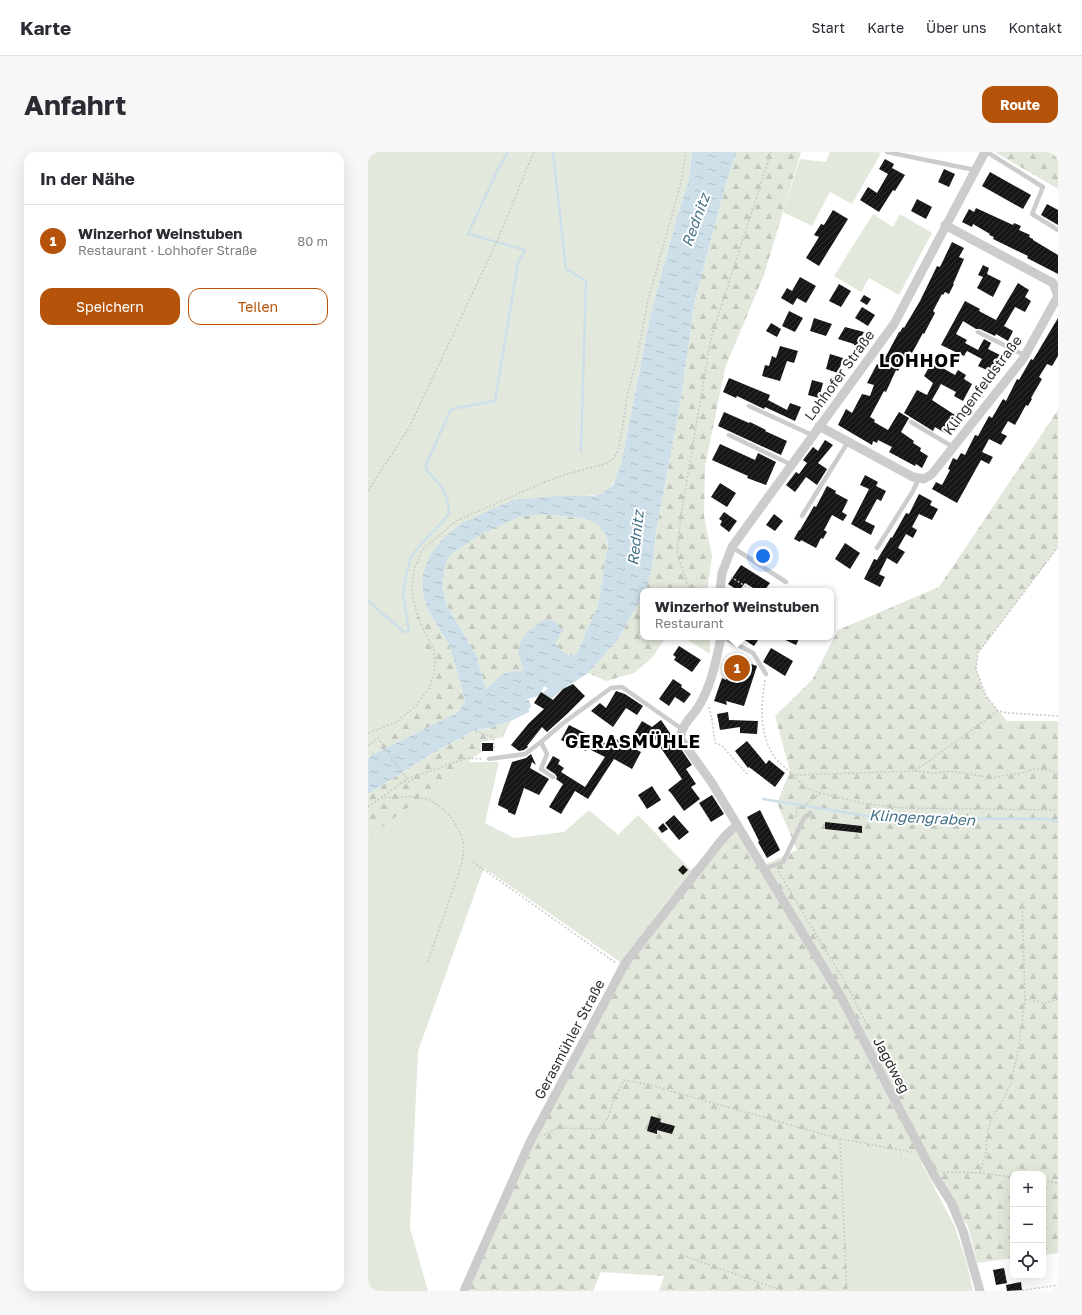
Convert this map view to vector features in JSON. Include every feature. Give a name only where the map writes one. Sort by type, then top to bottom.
[{"type":"street","name":"Lohhofer Straße","points":[[720,588],[722,573],[732,547],[894,324],[945,226],[986,152]]},
{"type":"street","name":"Klingenfeldstraße","points":[[919,478],[924,479],[932,474],[1024,355],[1058,296],[1053,283],[945,226]]},
{"type":"street","points":[[819,426],[913,477],[919,478]]},
{"type":"street","points":[[682,729],[701,701],[713,675],[721,640]]},
{"type":"street","name":"Jagdweg","points":[[682,729],[680,738],[712,783],[846,1006],[935,1177],[951,1202],[963,1231],[980,1291]]},
{"type":"street","name":"Gerasmühler Straße","points":[[464,1291],[530,1142],[626,962],[720,842],[737,825]]},
{"type":"lane","points":[[888,152],[975,170]]},
{"type":"lane","points":[[986,152],[1043,187],[1032,214],[1058,230]]},
{"type":"lane","points":[[978,332],[1024,355]]},
{"type":"lane","points":[[749,406],[812,435]]},
{"type":"lane","points":[[911,422],[953,447]]},
{"type":"lane","points":[[729,435],[792,465]]},
{"type":"lane","points":[[802,516],[848,442]]},
{"type":"lane","points":[[877,548],[913,491],[919,478]]},
{"type":"lane","points":[[732,547],[786,582]]},
{"type":"lane","points":[[728,640],[753,653],[766,674]]},
{"type":"lane","points":[[492,759],[525,754],[562,724],[611,688],[622,687],[682,729]]},
{"type":"lane","points":[[541,742],[547,754],[541,769],[553,777]]},
{"type":"lane","points":[[762,865],[783,862],[804,818],[810,813]]},
{"type":"path","points":[[368,491],[410,426],[496,244],[534,152]]},
{"type":"path","points":[[368,734],[395,723],[415,707],[429,688],[434,674],[434,650],[416,611],[412,592],[414,570],[422,550],[456,521],[540,484],[567,474],[605,464],[612,460],[617,453],[628,392],[636,362],[648,300],[681,183],[686,152]]},
{"type":"path","points":[[689,588],[677,554],[681,515],[711,338],[771,152]]},
{"type":"path","points":[[1058,547],[978,653],[976,670],[986,696],[998,711],[1058,716]]},
{"type":"path","points":[[722,573],[727,574],[748,588]]},
{"type":"path","points":[[766,674],[761,705],[764,734],[774,756],[805,787],[820,793],[862,803],[903,808],[1058,810]]},
{"type":"path","points":[[701,701],[710,708],[715,743],[721,745],[748,775]]},
{"type":"path","points":[[915,771],[998,711]]},
{"type":"path","points":[[368,807],[404,781],[416,776],[467,758],[492,759],[494,742],[491,736],[475,731]]},
{"type":"path","points":[[368,746],[378,738],[407,780]]},
{"type":"path","points":[[793,775],[950,771],[993,778],[1018,774],[1033,769],[1048,770],[1058,774]]},
{"type":"path","points":[[404,781],[409,782],[416,778],[416,776]]},
{"type":"path","points":[[804,806],[820,793]]},
{"type":"path","points":[[381,798],[408,797],[429,800],[444,810],[457,826],[463,842],[463,856],[457,878],[427,964]]},
{"type":"path","points":[[473,862],[616,963],[626,962]]},
{"type":"path","points":[[980,1173],[986,1154],[987,1134],[991,1118],[1001,1104],[1011,1083],[1019,1047],[1025,999],[1022,902]]},
{"type":"path","points":[[1025,999],[1046,1003],[1058,1000]]},
{"type":"path","points":[[544,1135],[558,1128],[599,1130],[608,1118],[613,1102],[624,1080],[650,1085],[840,1139],[924,1155]]},
{"type":"path","points":[[840,1139],[847,1291]]},
{"type":"path","points":[[935,1177],[947,1172],[980,1173],[1010,1177]]},
{"type":"path","points":[[1046,1181],[1058,1183]]},
{"type":"path","points":[[682,1255],[783,1291]]},
{"type":"path","points":[[1018,1291],[1058,1285]]},
{"type":"green space","points":[[368,152],[692,152],[689,179],[651,313],[621,464],[612,485],[604,492],[591,496],[581,496],[423,595],[428,610],[416,618],[436,681],[395,732],[368,750]]},
{"type":"green space","points":[[737,152],[801,152],[764,275],[725,368],[705,467],[704,516],[712,556],[707,588],[646,588],[653,562],[656,531],[680,405],[695,300],[727,180]]},
{"type":"green space","points":[[830,152],[881,153],[852,204],[830,192],[812,226],[783,212],[800,159],[826,162]]},
{"type":"green space","points":[[1058,152],[1058,189],[996,153]]},
{"type":"green space","points":[[873,214],[893,227],[900,214],[932,233],[899,295],[869,278],[861,292],[834,276]]},
{"type":"green space","points":[[1058,410],[1058,547],[978,653],[976,669],[986,696],[1007,721],[1058,721],[1058,1253],[1046,1255],[1046,1171],[1010,1171],[1010,1258],[977,1263],[968,1226],[920,1160],[840,1139],[848,1291],[659,1291],[664,1276],[601,1272],[593,1291],[469,1291],[535,1139],[620,962],[691,870],[737,828],[764,865],[797,850],[777,803],[790,771],[775,716],[812,680],[838,630],[939,587]]},
{"type":"green space","points":[[541,514],[580,518],[591,521],[599,525],[606,535],[608,546],[598,605],[576,655],[569,655],[555,643],[519,654],[525,670],[504,673],[486,689],[476,655],[447,606],[442,585],[445,566],[450,555],[481,534],[519,517]]},
{"type":"green space","points":[[640,600],[640,640],[664,640],[652,658],[634,673],[606,681],[588,673],[617,641]]},
{"type":"green space","points":[[428,610],[450,647],[465,700],[460,712],[374,754],[368,759],[368,750],[395,732],[436,681],[416,618]]},
{"type":"green space","points":[[688,640],[710,640],[710,654]]},
{"type":"green space","points":[[511,721],[503,737],[482,742],[481,752],[368,838],[368,794],[431,754],[476,730],[490,728]]},
{"type":"green space","points":[[468,762],[499,762],[485,823],[514,838],[564,832],[589,810],[618,835],[638,815],[691,870],[620,962],[484,868],[418,1051],[410,1228],[428,1291],[368,1291],[368,838]]},
{"type":"green space","points":[[840,1139],[920,1160],[955,1227],[967,1264],[973,1291],[848,1291]]},
{"type":"water","name":"Rednitz","points":[[692,152],[737,152],[727,180],[695,300],[680,405],[656,531],[653,562],[646,588],[640,588],[640,600],[617,641],[588,673],[556,694],[544,686],[539,696],[527,699],[529,700],[531,707],[529,708],[529,712],[511,721],[490,728],[475,730],[431,754],[368,794],[368,759],[374,754],[459,712],[465,700],[450,647],[428,610],[423,595],[423,574],[431,553],[445,537],[460,524],[513,500],[558,496],[593,496],[603,493],[613,485],[621,464],[651,313],[689,179]],"holes":[[[541,514],[580,518],[599,525],[606,535],[608,545],[598,605],[576,655],[566,654],[555,643],[563,631],[555,622],[546,619],[526,634],[520,643],[519,655],[524,670],[504,673],[486,689],[476,655],[447,606],[442,585],[445,566],[450,555],[481,534],[519,517]]]},
{"type":"building","points":[[885,159],[894,164],[892,168],[905,175],[879,212],[860,200],[868,187],[877,193],[888,174],[879,169]]},
{"type":"building","points":[[944,169],[955,174],[949,187],[938,182]]},
{"type":"building","points":[[990,172],[1031,195],[1023,209],[982,186]]},
{"type":"building","points":[[917,199],[932,207],[926,219],[911,211]]},
{"type":"building","points":[[1047,204],[1058,210],[1058,225],[1041,215]]},
{"type":"building","points":[[976,208],[1013,225],[1014,223],[1021,226],[1019,230],[1030,235],[1029,237],[1033,240],[1058,255],[1058,274],[1027,258],[1028,256],[993,239],[994,237],[989,235],[990,234],[973,224],[972,227],[962,222],[969,209],[974,212]]},
{"type":"building","points":[[833,210],[848,219],[819,266],[806,258],[819,237],[814,235],[821,224],[824,225]]},
{"type":"building","points":[[952,242],[964,248],[959,257],[964,259],[954,284],[949,294],[945,292],[943,295],[942,294],[933,311],[935,313],[924,334],[923,333],[912,353],[909,351],[898,371],[896,370],[886,392],[884,391],[870,417],[875,420],[874,422],[888,430],[899,412],[909,418],[901,432],[914,441],[913,443],[921,448],[920,451],[928,456],[922,468],[916,464],[915,466],[889,452],[892,447],[878,440],[877,443],[873,441],[872,445],[838,425],[846,409],[852,413],[862,394],[870,396],[874,385],[867,383],[877,364],[880,366],[899,332],[903,327],[904,328],[920,301],[937,266],[940,267]]},
{"type":"building","points":[[983,265],[989,268],[987,274],[1001,281],[993,297],[977,288],[983,277],[978,275]]},
{"type":"building","points":[[800,277],[816,286],[806,303],[797,298],[793,305],[781,298],[787,288],[792,291]]},
{"type":"building","points":[[1018,283],[1029,290],[1025,297],[1031,301],[1025,312],[1015,307],[1004,326],[1013,331],[1008,341],[996,334],[995,336],[980,329],[976,329],[963,321],[956,334],[967,340],[965,343],[978,350],[984,339],[991,343],[988,349],[1000,355],[994,365],[992,364],[989,371],[978,366],[982,359],[967,351],[964,356],[941,345],[965,301],[980,309],[979,311],[996,320]]},
{"type":"building","points":[[839,284],[851,291],[841,307],[829,301]]},
{"type":"building","points":[[864,295],[871,299],[867,305],[860,301]]},
{"type":"building","points":[[862,307],[875,315],[868,326],[855,318]]},
{"type":"building","points":[[789,311],[803,318],[795,332],[782,326]]},
{"type":"building","points":[[814,318],[832,324],[826,336],[810,331]]},
{"type":"building","points":[[1058,318],[1058,356],[1052,366],[1047,364],[1039,377],[1042,379],[1031,398],[1032,399],[1028,406],[1026,405],[1015,425],[1008,421],[1001,433],[1007,436],[1001,445],[989,439],[982,452],[993,457],[989,464],[981,460],[957,503],[932,489],[936,482],[942,485],[950,470],[948,469],[953,458],[957,460],[961,453],[965,455],[975,435],[978,436],[989,416],[992,418],[1003,399],[1006,401],[1017,379],[1019,380],[1031,359],[1033,360]]},
{"type":"building","points":[[771,323],[781,329],[777,337],[766,331]]},
{"type":"building","points":[[845,327],[864,332],[860,339],[864,340],[862,347],[838,339]]},
{"type":"building","points":[[780,346],[798,351],[794,363],[787,361],[780,381],[762,376],[765,365],[769,366],[772,356],[776,358]]},
{"type":"building","points":[[830,354],[843,358],[838,373],[826,369]]},
{"type":"building","points":[[932,362],[955,375],[958,370],[966,375],[964,379],[972,384],[963,401],[954,396],[956,392],[941,384],[932,400],[955,415],[945,433],[935,427],[933,431],[904,413],[917,390],[927,395],[933,383],[924,376]]},
{"type":"building","points":[[729,378],[770,395],[768,400],[787,410],[790,403],[801,407],[795,421],[765,407],[764,409],[737,396],[736,398],[723,392]]},
{"type":"building","points":[[812,380],[823,383],[819,398],[808,395]]},
{"type":"building","points":[[724,412],[749,423],[750,422],[787,441],[781,455],[718,426]]},
{"type":"building","points":[[825,440],[833,445],[818,463],[827,469],[817,485],[806,477],[795,492],[786,485],[796,472],[799,474],[807,463],[803,460],[813,447],[818,451]]},
{"type":"building","points":[[720,444],[755,460],[758,453],[776,462],[766,485],[747,478],[748,476],[712,460]]},
{"type":"building","points":[[865,475],[878,482],[876,486],[886,491],[881,501],[877,499],[865,521],[875,526],[871,535],[851,524],[869,489],[860,485]]},
{"type":"building","points":[[720,483],[736,493],[727,507],[711,497]]},
{"type":"building","points":[[827,486],[836,491],[835,493],[848,500],[842,512],[847,515],[843,521],[832,515],[824,530],[827,532],[823,539],[821,538],[816,548],[801,540],[800,542],[794,539],[814,506],[816,507]]},
{"type":"building","points":[[919,494],[932,501],[930,505],[938,509],[932,520],[919,514],[912,527],[917,530],[913,538],[906,534],[898,548],[905,552],[897,564],[887,558],[879,574],[885,577],[880,587],[864,579],[874,559],[877,560],[891,537],[892,538],[906,513],[909,514]]},
{"type":"building","points":[[724,512],[737,521],[729,532],[720,525],[722,521],[719,519]]},
{"type":"building","points":[[774,514],[783,521],[775,531],[766,525]]},
{"type":"building","points":[[845,543],[860,553],[850,569],[835,559]]},
{"type":"building","points":[[741,565],[770,583],[766,588],[753,588],[745,583],[741,588],[734,588],[728,584]]},
{"type":"building","points":[[745,640],[758,640],[754,646]]},
{"type":"building","points":[[785,640],[798,640],[796,645]]},
{"type":"building","points":[[679,646],[701,660],[692,672],[674,660],[676,657],[673,655]]},
{"type":"building","points":[[771,648],[793,661],[785,676],[763,662]]},
{"type":"building","points":[[733,658],[757,666],[744,706],[726,701],[727,705],[714,701],[722,678],[726,680]]},
{"type":"building","points":[[673,679],[691,694],[684,703],[675,697],[669,706],[659,699]]},
{"type":"building","points":[[573,684],[585,696],[567,714],[547,732],[542,727],[527,746],[528,747],[524,750],[519,751],[511,745],[529,723],[544,709],[534,703],[541,692],[553,700],[563,689]]},
{"type":"building","points":[[616,691],[625,694],[643,706],[637,715],[626,708],[613,727],[591,711],[600,703],[606,708]]},
{"type":"building","points":[[728,712],[729,720],[758,721],[757,734],[740,733],[740,727],[720,730],[717,714]]},
{"type":"building","points":[[661,720],[692,765],[686,769],[696,784],[691,787],[700,799],[684,811],[668,790],[682,779],[650,732],[647,737],[645,736],[637,750],[641,752],[632,769],[614,759],[588,799],[575,791],[561,814],[549,807],[563,784],[556,779],[557,777],[555,774],[546,768],[553,756],[560,760],[558,764],[564,768],[561,772],[585,787],[605,757],[587,748],[586,751],[561,740],[569,725],[611,746],[616,739],[628,744],[642,721],[652,727]]},
{"type":"building","points":[[747,741],[766,764],[769,760],[785,773],[775,787],[749,767],[748,768],[735,751]]},
{"type":"building","points":[[482,743],[493,743],[493,751],[482,751]]},
{"type":"building","points":[[531,754],[536,765],[532,762],[530,768],[549,779],[539,795],[524,788],[515,815],[498,805],[499,800],[512,762],[526,758]]},
{"type":"building","points":[[652,786],[661,800],[647,809],[638,795]]},
{"type":"building","points":[[712,795],[724,814],[711,822],[699,803]]},
{"type":"building","points":[[760,810],[780,850],[767,858],[747,817]]},
{"type":"building","points":[[674,815],[689,832],[679,840],[665,823]]},
{"type":"building","points":[[825,822],[862,826],[862,833],[825,829]]},
{"type":"building","points":[[663,823],[668,829],[662,833],[658,828]]},
{"type":"building","points":[[683,865],[688,870],[683,875],[678,870]]},
{"type":"building","points":[[651,1116],[661,1119],[660,1122],[675,1126],[672,1134],[657,1130],[657,1134],[647,1131]]},
{"type":"building","points":[[1004,1268],[1007,1283],[996,1285],[993,1270]]},
{"type":"building","points":[[1021,1282],[1022,1290],[1007,1291],[1006,1285]]},
{"type":"waterway","points":[[368,601],[404,632],[409,631],[403,594],[411,557],[449,513],[448,503],[444,491],[427,471],[426,465],[451,409],[495,401],[518,262],[525,250],[468,234],[498,169],[508,152]]},
{"type":"waterway","points":[[553,152],[566,269],[586,281],[581,451]]},
{"type":"waterway","points":[[547,696],[561,683]]},
{"type":"waterway","name":"Klingengraben","points":[[763,799],[867,816],[889,818],[1050,819],[1058,822]]},
{"type":"place","name":"Winzerhof Weinstuben","points":[[737,668]]},
{"type":"district","name":"LOHHOF","points":[[920,360]]},
{"type":"district","name":"GERASMÜHLE","points":[[633,741]]}]
